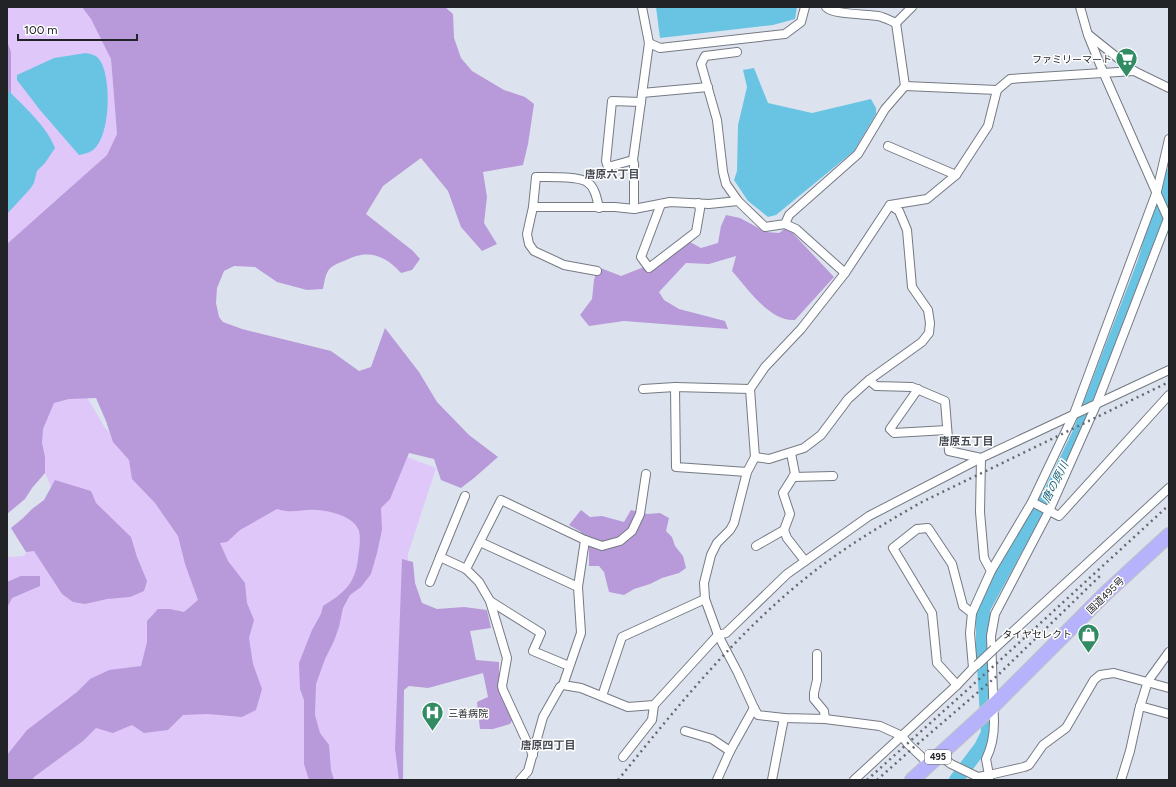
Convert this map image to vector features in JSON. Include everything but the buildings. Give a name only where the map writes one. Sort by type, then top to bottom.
[{"type":"highway","name":"国道495号","points":[[993,706],[1106,593],[1169,535]]},
{"type":"highway","name":"495","points":[[912,780],[993,706]]},
{"type":"street","points":[[634,209],[633,160],[650,43],[642,7]]},
{"type":"street","points":[[650,43],[660,48],[785,34],[801,22],[805,7]]},
{"type":"street","points":[[826,7],[829,10],[880,16],[896,23]]},
{"type":"street","points":[[896,23],[912,7]]},
{"type":"street","points":[[989,777],[986,759],[994,735],[991,636],[995,614],[1047,510],[1096,404],[1168,217],[1104,74],[1088,35],[1080,7]]},
{"type":"street","points":[[785,224],[789,215],[858,154],[885,109],[905,86],[896,23]]},
{"type":"street","points":[[1088,35],[1134,72],[1169,88]]},
{"type":"street","points":[[737,52],[705,56],[700,64],[717,120],[723,172],[726,184],[738,201],[766,227],[785,224],[796,229],[845,273]]},
{"type":"street","points":[[1134,72],[1010,79],[997,90],[988,126],[956,175],[928,199],[890,205],[845,273],[802,330],[765,367],[750,389],[755,457],[747,472],[734,523],[730,530],[717,543],[711,555],[704,583],[705,599],[718,635],[758,715],[784,718],[825,718],[880,726],[902,736],[908,744],[934,760],[951,764],[978,777],[989,777],[1029,765],[1043,745],[1066,728],[1094,680],[1100,675],[1114,672],[1169,688]]},
{"type":"street","points":[[905,86],[997,90]]},
{"type":"street","points":[[633,160],[608,167],[606,161],[612,101],[708,87]]},
{"type":"street","points":[[975,667],[970,633],[972,613],[991,571],[1033,503],[1076,413],[1158,193],[1169,139]]},
{"type":"street","points":[[888,146],[956,175]]},
{"type":"street","points":[[597,271],[564,265],[534,251],[529,244],[527,234],[533,207],[536,177],[580,179],[588,182],[594,191],[599,208]]},
{"type":"street","points":[[533,207],[615,207],[634,209],[670,202],[698,203],[738,201]]},
{"type":"street","points":[[661,204],[641,257],[649,268],[696,232],[700,209],[698,203]]},
{"type":"street","points":[[755,457],[769,459],[804,448],[821,435],[848,399],[868,380],[922,342],[929,333],[930,323],[928,310],[912,287],[907,230],[899,211],[890,205]]},
{"type":"street","points":[[623,757],[652,720],[654,705],[718,635],[726,633],[787,574],[805,561],[869,516],[981,458],[1169,370]]},
{"type":"street","points":[[868,380],[876,386],[912,387],[945,401],[949,451],[981,458]]},
{"type":"street","points":[[643,388],[675,387],[750,389]]},
{"type":"street","points":[[675,387],[676,468],[747,472]]},
{"type":"street","points":[[918,389],[890,429],[894,433],[947,430]]},
{"type":"street","points":[[1033,503],[1059,516],[1169,395]]},
{"type":"street","points":[[756,546],[784,530],[790,514],[783,493],[795,474],[791,453]]},
{"type":"street","points":[[981,458],[980,512],[984,558],[991,571]]},
{"type":"street","points":[[466,569],[501,500],[585,540],[602,546],[620,541],[632,531],[640,514],[646,474]]},
{"type":"street","points":[[793,477],[833,476]]},
{"type":"street","points":[[854,780],[1169,488]]},
{"type":"street","points":[[430,582],[465,496]]},
{"type":"street","points":[[957,685],[937,663],[932,613],[893,548],[917,529],[928,528],[952,564],[963,606],[972,613]]},
{"type":"street","points":[[784,530],[787,538],[805,561]]},
{"type":"street","points":[[520,780],[528,771],[543,717],[560,687],[563,685],[581,633],[578,587],[585,540]]},
{"type":"street","points":[[480,542],[578,587]]},
{"type":"street","points":[[440,557],[466,569],[479,582],[490,601],[507,658],[502,686],[503,690],[533,754]]},
{"type":"street","points":[[602,696],[622,637],[705,599]]},
{"type":"street","points":[[490,601],[541,633],[533,651],[569,666]]},
{"type":"street","points":[[1121,780],[1148,681],[1169,652]]},
{"type":"street","points":[[817,654],[817,680],[814,699],[824,711],[825,718]]},
{"type":"street","points":[[563,685],[581,688],[628,707],[654,705]]},
{"type":"street","points":[[1140,706],[1169,714]]},
{"type":"street","points":[[717,780],[730,751],[754,708]]},
{"type":"street","points":[[772,780],[784,718]]},
{"type":"street","points":[[685,731],[712,739],[730,751]]},
{"type":"shaded area","points":[[7,7],[89,7],[111,59],[117,134],[107,155],[8,244],[7,247]]},
{"type":"shaded area","points":[[82,7],[445,7],[453,14],[454,38],[461,58],[472,71],[504,90],[525,97],[534,104],[523,165],[483,172],[487,197],[484,223],[497,244],[482,251],[461,227],[448,191],[421,158],[383,186],[366,214],[413,251],[420,259],[412,270],[401,273],[388,261],[382,258],[375,255],[360,255],[352,257],[331,268],[326,275],[323,289],[307,290],[277,282],[255,267],[234,266],[224,271],[217,288],[216,303],[219,317],[223,322],[242,329],[331,351],[359,371],[371,367],[385,328],[419,372],[437,402],[469,435],[498,457],[461,488],[441,480],[434,459],[409,453],[390,499],[381,508],[382,530],[371,574],[361,587],[350,595],[343,608],[339,627],[316,684],[315,715],[320,733],[329,745],[331,770],[334,780],[309,780],[304,764],[304,700],[300,689],[299,663],[312,630],[321,614],[323,606],[343,592],[354,575],[359,548],[359,531],[347,518],[335,513],[317,510],[292,511],[277,509],[240,530],[227,542],[220,543],[228,561],[245,583],[247,603],[254,620],[249,638],[253,664],[262,689],[256,710],[242,717],[207,714],[183,715],[168,730],[144,733],[132,725],[113,733],[96,728],[83,741],[32,780],[7,780],[7,755],[27,730],[77,692],[90,679],[109,670],[141,666],[147,642],[147,621],[158,609],[170,609],[184,612],[198,600],[185,564],[178,536],[155,503],[132,479],[129,460],[113,442],[96,398],[69,399],[54,403],[43,429],[42,443],[45,457],[45,473],[25,499],[7,514],[7,244],[107,155],[117,134],[111,59],[91,19]]},
{"type":"shaded area","points":[[7,41],[11,52],[11,94],[7,89]]},
{"type":"shaded area","points":[[726,215],[740,218],[766,232],[779,233],[787,227],[834,277],[795,320],[777,316],[752,295],[732,271],[736,256],[709,264],[686,263],[659,292],[664,300],[679,309],[725,321],[728,329],[624,321],[589,326],[580,315],[592,299],[594,280],[598,267],[621,276],[667,258],[674,245],[690,242],[701,248],[718,243],[721,226]]},
{"type":"shaded area","points":[[76,378],[105,428],[128,451],[234,480],[407,457],[436,468],[408,554],[404,614],[400,780],[7,780],[7,557],[24,556],[56,500],[33,442],[31,402]]},
{"type":"shaded area","points":[[55,480],[91,491],[96,503],[131,537],[147,581],[144,591],[130,597],[107,599],[85,604],[73,602],[62,594],[34,551],[26,552],[11,528],[44,500]]},
{"type":"shaded area","points":[[581,510],[590,517],[602,516],[624,522],[631,510],[647,514],[660,513],[669,518],[666,531],[672,537],[675,546],[683,556],[686,568],[679,573],[634,589],[624,595],[609,592],[604,572],[599,566],[589,566],[589,546],[581,532],[569,525]]},
{"type":"shaded area","points":[[402,559],[413,562],[415,583],[422,603],[437,609],[464,607],[487,610],[491,628],[470,631],[476,660],[499,662],[499,692],[513,719],[510,724],[493,729],[480,729],[477,702],[488,697],[483,673],[428,688],[409,686],[404,690],[403,780],[399,780],[395,749]]},
{"type":"shaded area","points":[[21,576],[40,576],[40,586],[12,598],[7,608],[7,582]]},
{"type":"water","points":[[656,7],[797,7],[795,19],[773,25],[660,38]]},
{"type":"water","points":[[86,53],[98,58],[103,67],[108,91],[108,106],[103,133],[99,143],[93,150],[79,155],[40,110],[17,80],[17,75],[54,58]]},
{"type":"water","points":[[754,68],[768,103],[812,113],[871,99],[876,108],[876,114],[854,151],[776,215],[768,217],[748,201],[734,180],[737,171],[738,125],[747,87],[743,70]]},
{"type":"water","points":[[7,89],[40,124],[55,148],[45,163],[37,171],[34,183],[30,189],[7,214]]},
{"type":"waterway","name":"唐の原川","points":[[956,780],[981,747],[988,733],[983,649],[983,609],[1013,554],[1045,499],[1051,492],[1079,434],[1145,261],[1169,176]]},
{"type":"railway","points":[[618,780],[702,679],[724,655],[771,608],[826,562],[873,531],[922,502],[1169,382]]},
{"type":"railway","points":[[867,780],[1169,505]]},
{"type":"railway","points":[[877,780],[998,675],[1102,574]]},
{"type":"place","name":"ファミリーマート","points":[[1127,78]]},
{"type":"place","name":"タイヤセレクト","points":[[1088,654]]},
{"type":"place","name":"三善病院","points":[[433,732]]},
{"type":"district","name":"唐原六丁目","points":[[612,174]]},
{"type":"district","name":"唐原五丁目","points":[[966,441]]},
{"type":"district","name":"唐原四丁目","points":[[548,745]]}]
